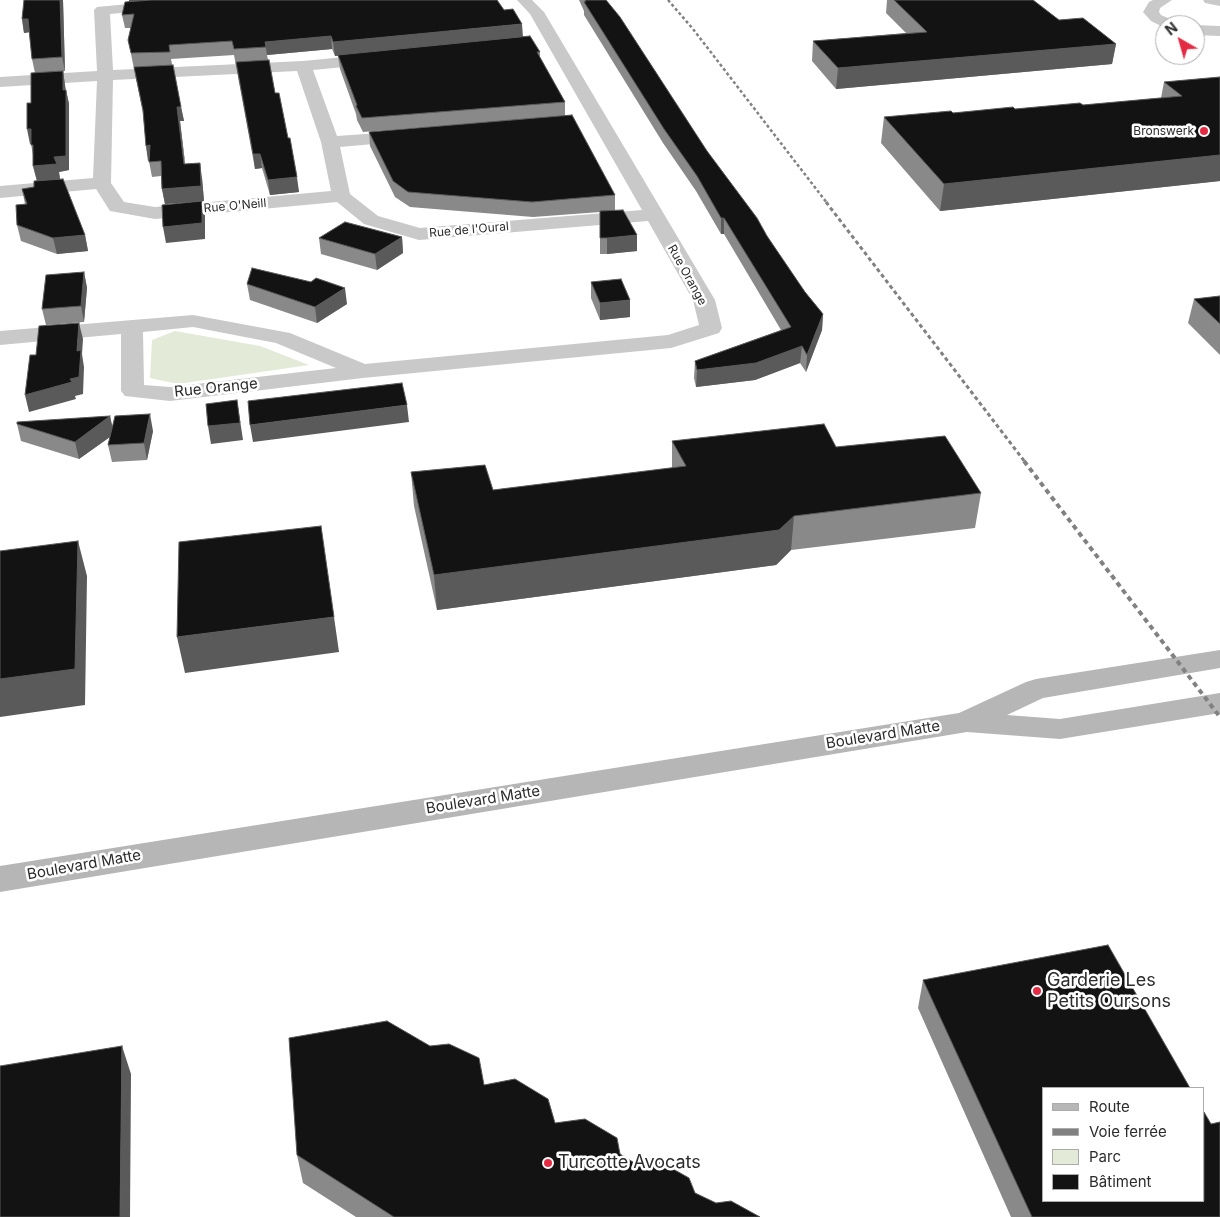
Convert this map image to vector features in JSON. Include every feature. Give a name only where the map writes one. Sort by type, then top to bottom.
[{"type":"main road","name":"Boulevard Matte","points":[[967,722],[1036,689],[1220,659]]},
{"type":"main road","name":"Boulevard Matte","points":[[0,879],[967,722],[1060,729],[1220,703]]},
{"type":"street","name":"Rue Orange","points":[[132,326],[133,391],[170,394],[363,371],[671,341],[711,328],[704,300],[654,215],[588,120],[544,42],[536,12],[524,0]]},
{"type":"street","points":[[1155,17],[1151,12],[1154,4],[1166,0]]},
{"type":"street","points":[[1210,0],[1220,2]]},
{"type":"street","points":[[0,192],[102,183],[105,75],[102,10],[172,6]]},
{"type":"street","points":[[1205,30],[1220,30]]},
{"type":"street","points":[[0,82],[303,66],[390,57]]},
{"type":"street","points":[[303,66],[330,142],[341,196]]},
{"type":"street","points":[[330,142],[419,135]]},
{"type":"street","name":"Rue O'Neill","points":[[102,183],[117,207],[155,213],[341,196]]},
{"type":"street","name":"Rue de l'Oural","points":[[341,196],[371,220],[420,234],[654,215]]},
{"type":"street","name":"Rue Orange","points":[[0,338],[193,321],[282,338],[363,371]]},
{"type":"green space","points":[[175,331],[260,346],[309,365],[178,384],[150,378],[152,340]]},
{"type":"building","points":[[24,0],[60,0],[62,57],[32,59],[28,19],[22,19]]},
{"type":"building","points":[[151,0],[497,0],[504,10],[513,9],[522,24],[333,42],[331,36],[265,42],[266,47],[234,49],[232,41],[169,45],[170,52],[131,53],[128,40],[134,14],[122,15],[125,2]]},
{"type":"building","points":[[585,0],[606,0],[620,17],[707,151],[757,218],[805,292],[823,314],[807,355],[802,346],[756,363],[697,370],[695,361],[791,327],[724,218],[721,218],[697,176],[664,129],[584,2]]},
{"type":"building","points":[[894,0],[1033,0],[1059,20],[1083,18],[1116,44],[838,68],[813,41],[927,32]]},
{"type":"building","points":[[530,36],[565,102],[362,118],[338,55]]},
{"type":"building","points":[[269,60],[275,93],[279,93],[288,138],[290,138],[297,177],[268,180],[260,154],[253,154],[236,62]]},
{"type":"building","points":[[173,65],[181,107],[177,107],[184,164],[200,163],[201,186],[162,189],[161,161],[149,162],[150,145],[146,146],[143,110],[134,67]]},
{"type":"building","points":[[63,71],[63,90],[66,90],[66,156],[54,157],[57,164],[33,166],[31,129],[27,129],[27,103],[31,103],[31,73]]},
{"type":"building","points":[[1220,77],[1220,155],[944,184],[884,117],[1013,107],[1015,109],[1080,103],[1083,105],[1182,96],[1164,82]]},
{"type":"building","points":[[572,115],[615,195],[532,202],[408,192],[393,181],[369,132]]},
{"type":"building","points":[[63,179],[85,235],[53,238],[17,225],[16,205],[27,204],[22,189],[34,187],[34,181]]},
{"type":"building","points":[[202,201],[202,223],[163,227],[162,205]]},
{"type":"building","points":[[623,210],[637,235],[600,238],[600,211]]},
{"type":"building","points":[[345,222],[402,237],[375,254],[319,238]]},
{"type":"building","points":[[252,268],[311,282],[316,278],[345,288],[315,307],[247,284]]},
{"type":"building","points":[[84,272],[81,306],[42,309],[46,275]]},
{"type":"building","points":[[621,279],[630,300],[600,303],[591,282]]},
{"type":"building","points":[[1220,296],[1220,324],[1194,299]]},
{"type":"building","points":[[79,323],[77,351],[81,350],[79,377],[70,379],[72,382],[25,395],[30,355],[36,355],[39,326]]},
{"type":"building","points":[[402,383],[407,405],[250,425],[248,401]]},
{"type":"building","points":[[237,400],[240,423],[208,426],[206,404]]},
{"type":"building","points":[[150,414],[144,443],[108,445],[115,416]]},
{"type":"building","points":[[110,416],[75,442],[17,424],[17,422]]},
{"type":"building","points":[[824,424],[836,447],[945,436],[981,493],[794,516],[779,530],[434,575],[411,472],[485,465],[493,490],[686,466],[672,441]]},
{"type":"building","points":[[321,526],[334,617],[177,637],[179,542]]},
{"type":"building","points":[[78,541],[75,669],[0,679],[0,551]]},
{"type":"building","points":[[1108,945],[1189,1087],[1042,1087],[1042,1202],[1205,1202],[1205,1114],[1211,1124],[1220,1122],[1220,1217],[1032,1217],[923,980]]},
{"type":"building","points":[[387,1021],[430,1046],[449,1044],[479,1058],[484,1085],[515,1079],[548,1099],[555,1123],[585,1119],[617,1138],[620,1154],[636,1164],[659,1161],[689,1178],[695,1193],[716,1203],[731,1201],[760,1217],[394,1217],[297,1155],[289,1038]]},
{"type":"building","points":[[122,1046],[120,1217],[0,1217],[0,1066]]},
{"type":"railway","points":[[668,0],[693,29],[827,203]]},
{"type":"railway","points":[[826,202],[1025,462]]},
{"type":"railway","points":[[1024,461],[1220,717]]},
{"type":"place","name":"Bronswerk","points":[[1204,131]]},
{"type":"place","name":"Garderie Les Petits Oursons","points":[[1037,991]]},
{"type":"place","name":"Turcotte Avocats","points":[[548,1163]]}]
